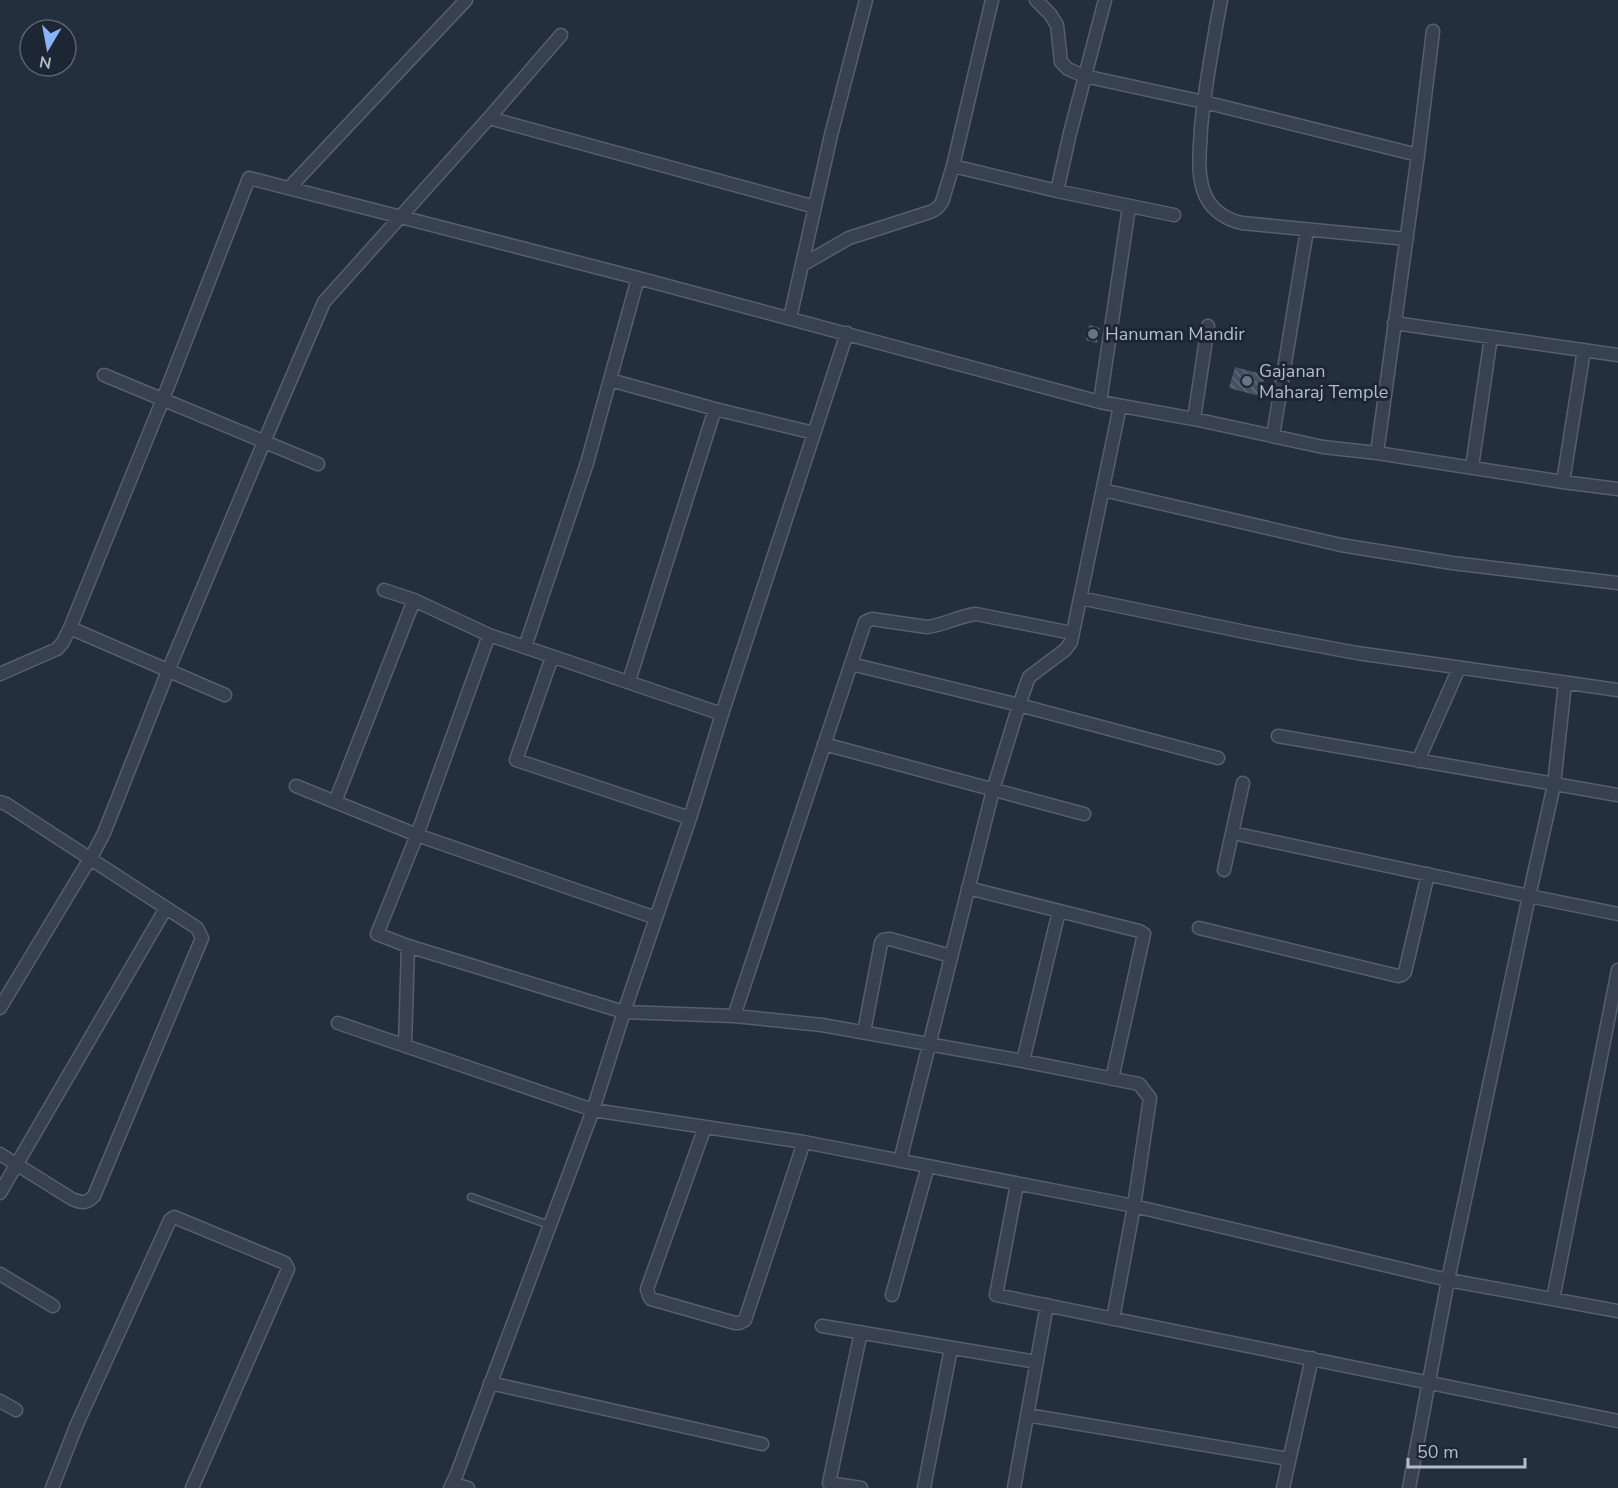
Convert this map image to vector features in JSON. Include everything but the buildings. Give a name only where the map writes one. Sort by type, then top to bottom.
[{"type":"street","points":[[289,188],[466,0]]},
{"type":"street","points":[[790,318],[831,135],[866,0]]},
{"type":"street","points":[[802,265],[849,238],[935,210],[942,202],[992,0]]},
{"type":"street","points":[[1036,0],[1057,25],[1061,62],[1068,69],[1084,76],[1204,102],[1418,155]]},
{"type":"street","points":[[1057,191],[1084,76],[1105,0]]},
{"type":"street","points":[[1221,0],[1204,102],[1198,164],[1205,196],[1212,206],[1233,222],[1407,239]]},
{"type":"street","points":[[1377,453],[1433,31]]},
{"type":"street","points":[[0,1008],[104,832],[168,671],[324,302],[561,35]]},
{"type":"street","points":[[489,118],[815,207]]},
{"type":"street","points":[[952,166],[1129,207],[1174,215]]},
{"type":"street","points":[[0,674],[57,649],[63,642],[163,399],[249,178],[847,333],[1100,402],[1323,447],[1618,489]]},
{"type":"street","points":[[1100,402],[1129,207]]},
{"type":"street","points":[[1273,436],[1307,230]]},
{"type":"street","points":[[525,647],[587,463],[638,278]]},
{"type":"street","points":[[1394,324],[1618,355]]},
{"type":"street","points":[[1194,420],[1209,326]]},
{"type":"street","points":[[468,1488],[451,1486],[593,1110],[847,333]]},
{"type":"street","points":[[1472,467],[1491,337]]},
{"type":"street","points":[[1563,482],[1584,350]]},
{"type":"street","points":[[104,375],[318,464]]},
{"type":"street","points":[[610,380],[814,434]]},
{"type":"street","points":[[900,1161],[993,790],[1019,705],[1029,677],[1068,647],[1120,406]]},
{"type":"street","points":[[629,681],[715,409]]},
{"type":"street","points":[[1103,490],[1353,547],[1452,563],[1618,584]]},
{"type":"street","points":[[384,590],[414,600],[489,635],[722,714]]},
{"type":"street","points":[[1080,598],[1357,653],[1618,690]]},
{"type":"street","points":[[335,802],[414,600]]},
{"type":"street","points":[[734,1016],[865,622],[872,619],[927,627],[964,616],[976,615],[1072,633]]},
{"type":"street","points":[[70,628],[225,695]]},
{"type":"street","points":[[489,635],[417,835],[378,934],[408,946],[624,1011],[734,1016],[822,1025],[1140,1084],[1150,1098],[1134,1206],[1113,1319]]},
{"type":"street","points":[[552,657],[516,760],[690,818]]},
{"type":"street","points":[[851,664],[1019,705],[1218,758]]},
{"type":"street","points":[[1418,761],[1459,668]]},
{"type":"street","points":[[1409,1488],[1448,1280],[1554,785],[1565,683]]},
{"type":"street","points":[[1278,736],[1618,795]]},
{"type":"street","points":[[824,744],[1084,814]]},
{"type":"street","points":[[1224,870],[1244,783]]},
{"type":"street","points":[[296,786],[417,835],[656,918]]},
{"type":"street","points":[[0,1154],[72,1199],[81,1203],[88,1202],[94,1196],[202,938],[197,928],[90,858],[2,806]]},
{"type":"street","points":[[1233,833],[1618,914]]},
{"type":"street","points":[[1199,928],[1398,976],[1405,972],[1428,874]]},
{"type":"street","points":[[968,888],[1144,933],[1112,1079]]},
{"type":"street","points":[[0,1193],[166,908]]},
{"type":"street","points":[[1023,1061],[1059,911]]},
{"type":"street","points":[[864,1032],[883,940],[891,939],[951,956]]},
{"type":"street","points":[[405,1046],[408,946]]},
{"type":"street","points":[[1553,1299],[1618,970]]},
{"type":"street","points":[[338,1023],[593,1110],[804,1142],[1134,1206],[1448,1280],[1618,1311]]},
{"type":"street","points":[[705,1127],[647,1293],[651,1299],[735,1323],[745,1320],[804,1142]]},
{"type":"street","points":[[892,1294],[928,1166]]},
{"type":"street","points":[[1017,1184],[996,1295],[1618,1421]]},
{"type":"street","points":[[52,1488],[77,1424],[170,1220],[174,1217],[285,1263],[288,1269],[192,1488]]},
{"type":"street","points":[[0,1274],[53,1306]]},
{"type":"street","points":[[1014,1488],[1047,1305]]},
{"type":"street","points":[[822,1326],[1037,1362]]},
{"type":"street","points":[[861,1332],[828,1485],[861,1488]]},
{"type":"street","points":[[924,1488],[951,1347]]},
{"type":"street","points":[[1282,1488],[1312,1358]]},
{"type":"street","points":[[490,1383],[762,1444]]},
{"type":"street","points":[[0,1401],[15,1410]]},
{"type":"street","points":[[1027,1415],[1289,1459]]},
{"type":"lane","points":[[471,1197],[550,1225]]},
{"type":"place","name":"Hanuman Mandir","points":[[1093,334]]},
{"type":"place","name":"Gajanan Maharaj Temple","points":[[1247,381]]}]
